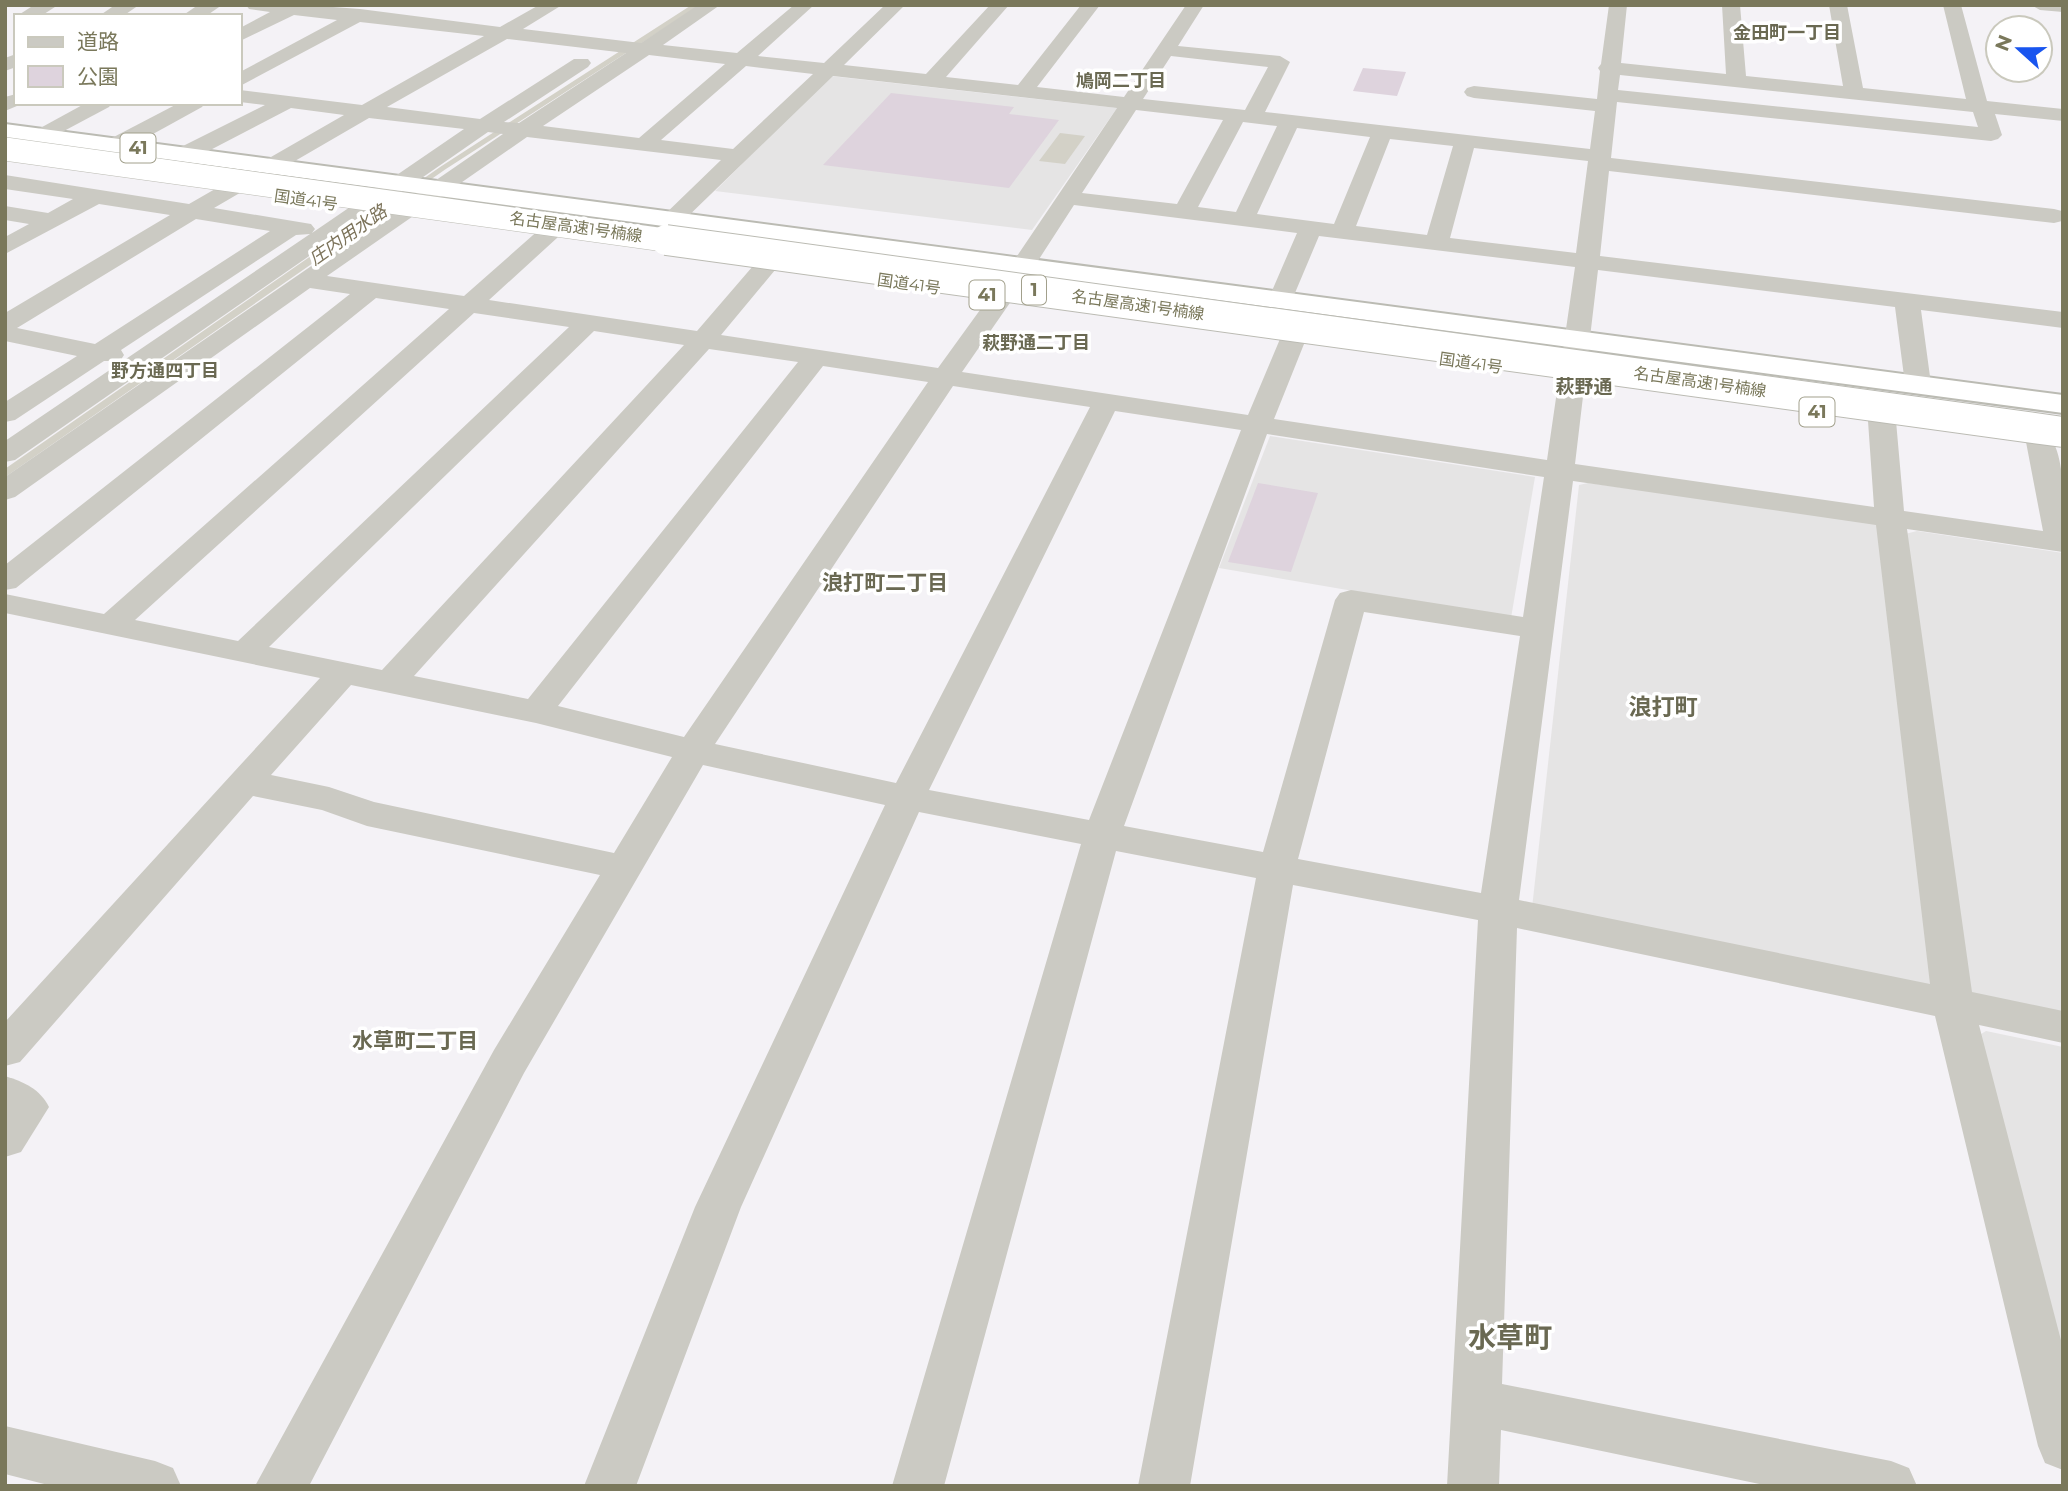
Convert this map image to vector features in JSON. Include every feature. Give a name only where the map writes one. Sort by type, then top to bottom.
[{"type":"highway","name":"国道41号","points":[[5,131],[2063,404]]},
{"type":"highway","name":"名古屋高速1号楠線","points":[[5,142],[2063,417]]},
{"type":"highway","name":"名古屋高速1号楠線","points":[[5,149],[2055,440]]},
{"type":"highway","name":"国道41号","points":[[5,158],[229,189],[347,220],[394,218],[549,233],[1882,421],[2055,440]]},
{"type":"street","points":[[30,14],[49,5]]},
{"type":"street","points":[[112,14],[130,5]]},
{"type":"street","points":[[195,14],[213,5]]},
{"type":"street","points":[[255,5],[295,7],[504,34],[1465,141],[2054,216]]},
{"type":"street","points":[[242,79],[378,5]]},
{"type":"street","points":[[5,324],[270,165],[553,5]]},
{"type":"street","points":[[5,491],[521,129],[626,47],[648,22],[676,5]]},
{"type":"street","points":[[5,454],[398,184],[490,125],[626,47],[711,5]]},
{"type":"street","points":[[643,145],[805,5]]},
{"type":"street","points":[[672,219],[896,5]]},
{"type":"street","points":[[932,80],[1000,5]]},
{"type":"street","points":[[1023,91],[1091,5]]},
{"type":"street","points":[[1023,265],[1195,5]]},
{"type":"street","points":[[1473,1486],[1498,910],[1572,377],[1608,68],[1618,5]]},
{"type":"street","points":[[1731,5],[1736,81]]},
{"type":"street","points":[[1838,5],[1854,93]]},
{"type":"street","points":[[1474,92],[1991,135],[1983,110],[1978,106],[1952,5]]},
{"type":"street","points":[[2040,5],[2061,8]]},
{"type":"street","points":[[242,34],[295,7]]},
{"type":"street","points":[[1164,50],[1280,62],[1185,210]]},
{"type":"street","points":[[1608,68],[2063,115]]},
{"type":"street","points":[[242,96],[738,156]]},
{"type":"street","points":[[185,154],[289,101]]},
{"type":"street","points":[[40,136],[98,105]]},
{"type":"street","points":[[116,145],[191,105]]},
{"type":"street","points":[[1244,218],[1290,121]]},
{"type":"street","points":[[1343,231],[1382,132]]},
{"type":"street","points":[[1437,243],[1465,141]]},
{"type":"street","points":[[5,182],[292,227],[347,220]]},
{"type":"street","points":[[5,247],[96,196]]},
{"type":"street","points":[[1069,198],[1185,210],[2063,320]]},
{"type":"street","points":[[5,213],[52,221]]},
{"type":"street","points":[[5,414],[292,227]]},
{"type":"street","points":[[1280,300],[1311,227]]},
{"type":"street","points":[[109,626],[549,233]]},
{"type":"street","points":[[389,683],[705,339],[768,264]]},
{"type":"street","points":[[308,280],[1257,425],[2062,543],[2055,440]]},
{"type":"street","points":[[5,581],[372,289]]},
{"type":"street","points":[[281,1486],[509,1062],[692,751],[946,376],[1002,298]]},
{"type":"street","points":[[1907,302],[1918,384]]},
{"type":"street","points":[[244,653],[589,322]]},
{"type":"street","points":[[5,333],[140,363]]},
{"type":"street","points":[[918,1486],[1102,835],[1257,425],[1293,339]]},
{"type":"street","points":[[536,712],[817,356]]},
{"type":"street","points":[[610,1486],[718,1207],[907,798],[1107,400]]},
{"type":"street","points":[[1882,421],[1890,517],[1953,1005],[2063,1446]]},
{"type":"street","points":[[1164,1486],[1277,868],[1351,600],[1537,629]]},
{"type":"street","points":[[5,603],[536,712],[692,751],[907,798],[1498,910],[2063,1027]]},
{"type":"street","points":[[5,1051],[342,674]]},
{"type":"street","points":[[246,782],[329,799],[367,813],[600,862]]},
{"type":"street","points":[[5,1093],[27,1107],[5,1139]]},
{"type":"street","points":[[1477,1402],[1891,1486]]},
{"type":"street","points":[[5,1450],[155,1486]]},
{"type":"shaded area","points":[[830,76],[1117,108],[1032,230],[715,191]]},
{"type":"shaded area","points":[[1060,133],[1085,136],[1065,164],[1039,161]]},
{"type":"shaded area","points":[[1270,436],[1535,477],[1511,618],[1219,568]]},
{"type":"shaded area","points":[[1588,483],[1877,522],[1937,992],[1531,917],[1579,485]]},
{"type":"shaded area","points":[[1917,531],[2063,553],[2063,1018],[1976,1000],[1964,989],[1905,534]]},
{"type":"shaded area","points":[[1986,1031],[2063,1047],[2063,1381],[1973,1039]]},
{"type":"green space","points":[[1363,68],[1406,72],[1397,96],[1353,91]]},
{"type":"green space","points":[[891,93],[1014,107],[1009,114],[1059,120],[1009,188],[823,165]]},
{"type":"green space","points":[[1258,483],[1318,493],[1291,572],[1228,562]]},
{"type":"waterway","name":"庄内用水路","points":[[337,242],[443,168],[696,5]]},
{"type":"waterway","name":"庄内用水路","points":[[5,473],[340,240]]},
{"type":"district","name":"金田町一丁目","points":[[1787,33]]},
{"type":"district","name":"鳩岡二丁目","points":[[1121,81]]},
{"type":"district","name":"萩野通二丁目","points":[[1036,343]]},
{"type":"district","name":"野方通四丁目","points":[[165,371]]},
{"type":"district","name":"萩野通","points":[[1584,386]]},
{"type":"district","name":"浪打町二丁目","points":[[885,582]]},
{"type":"district","name":"浪打町","points":[[1663,707]]},
{"type":"district","name":"水草町二丁目","points":[[415,1040]]},
{"type":"district","name":"水草町","points":[[1510,1337]]}]
